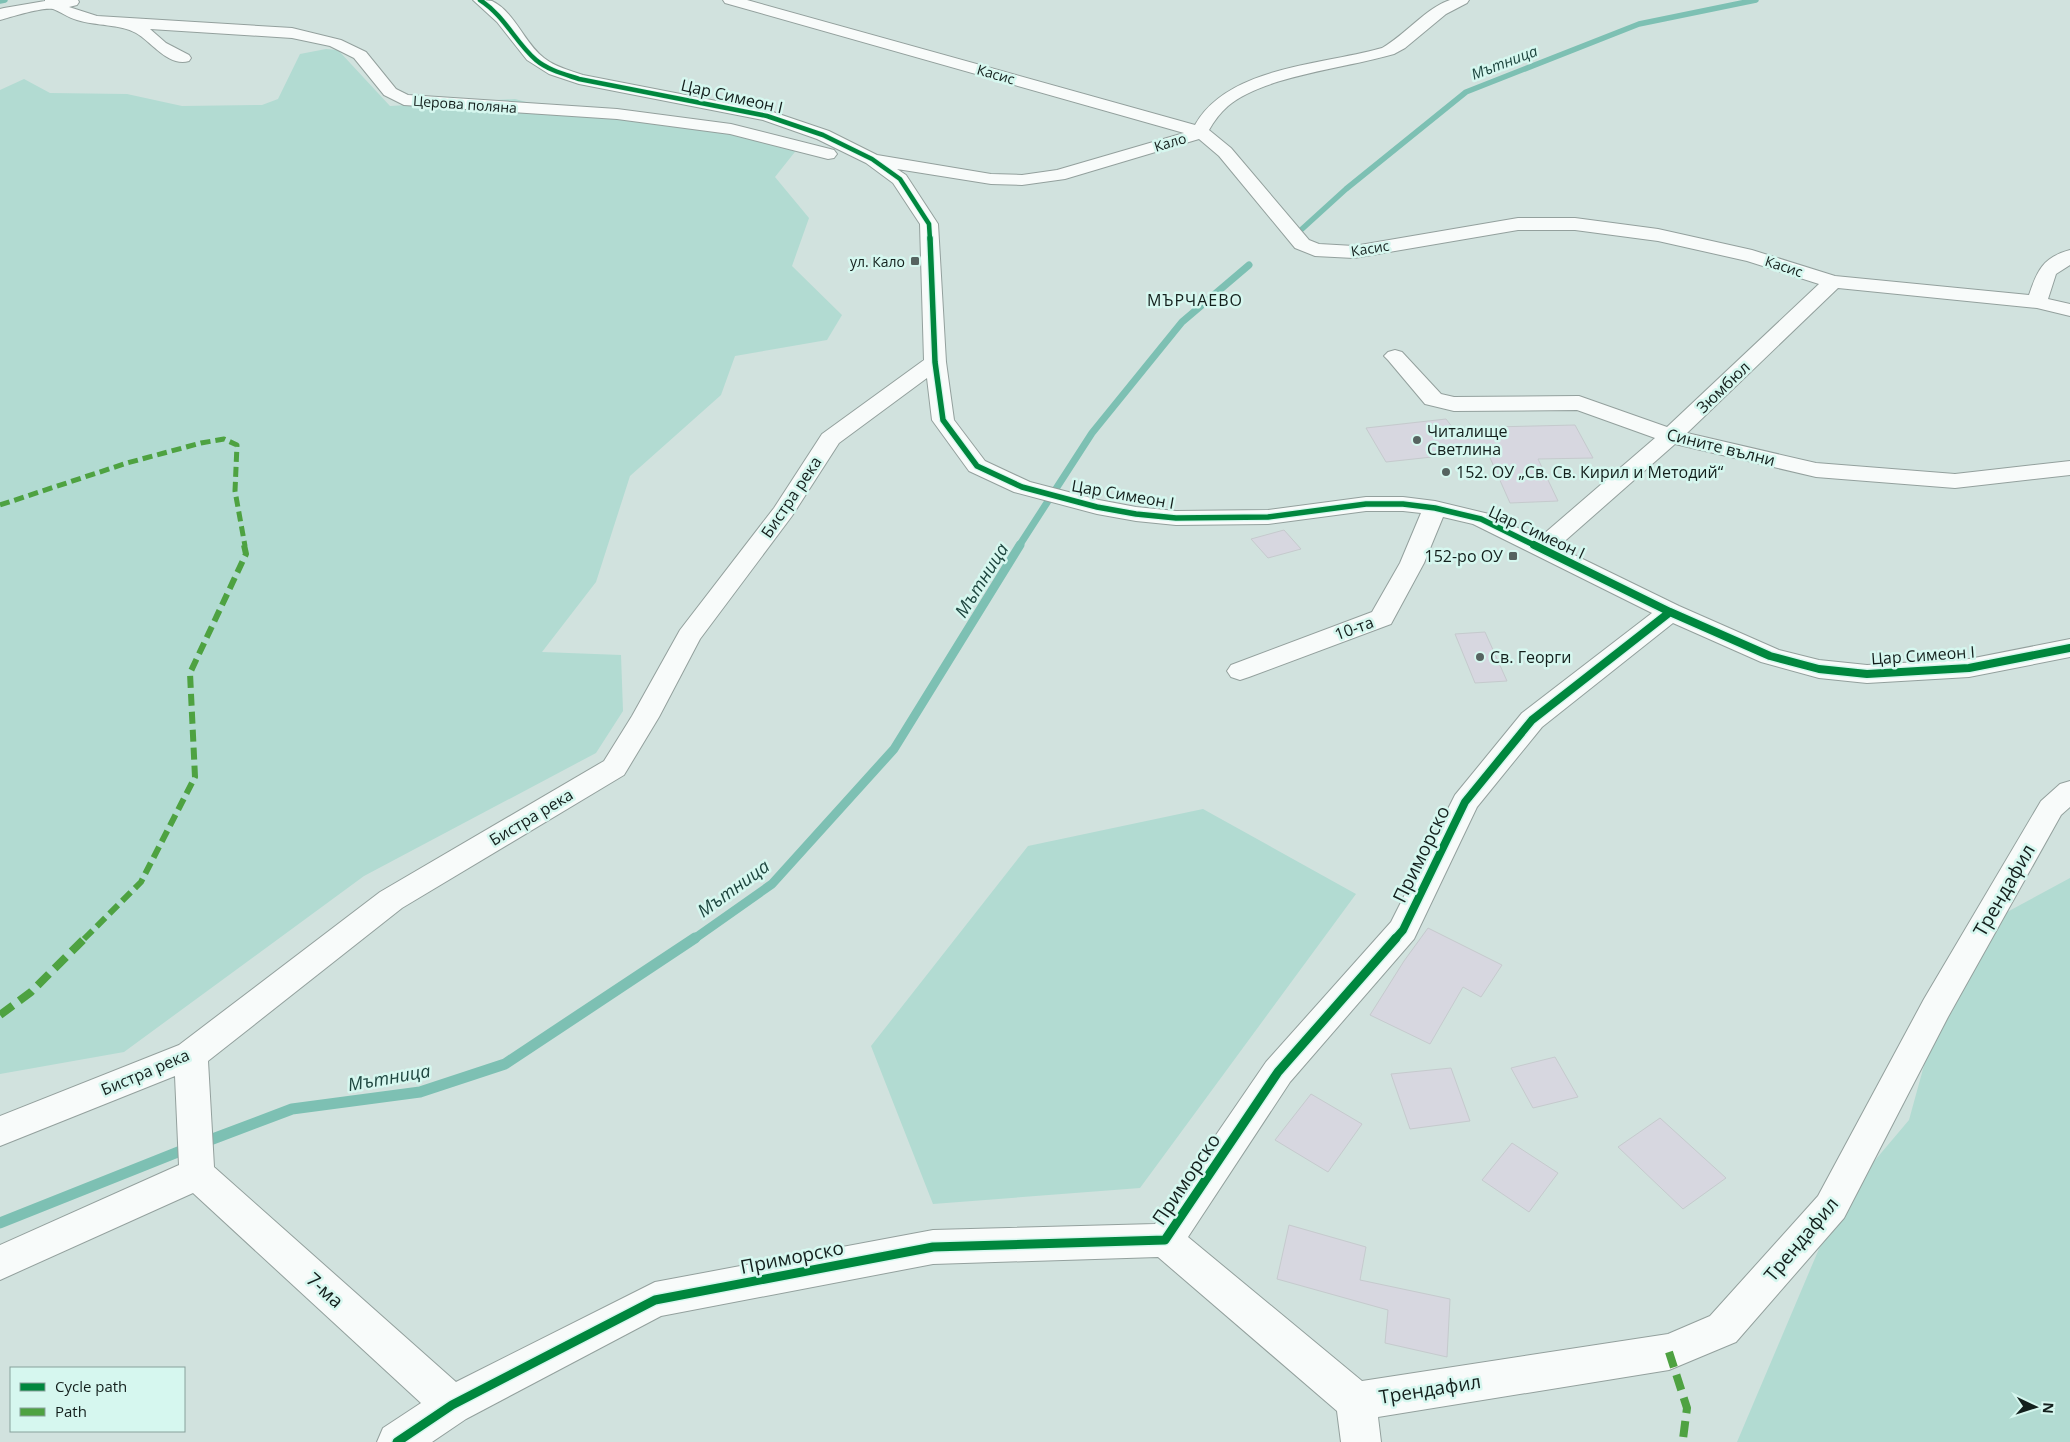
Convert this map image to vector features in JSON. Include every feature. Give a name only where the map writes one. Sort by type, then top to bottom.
[{"type":"street","points":[[0,15],[9,11],[54,2],[83,0]]},
{"type":"street","name":"Цар Симеон I","points":[[480,0],[490,5],[535,59],[556,71],[580,79],[767,116],[823,135],[872,159],[900,179],[929,224],[935,362],[943,420],[977,466],[1022,487],[1136,514],[1176,518],[1268,517],[1366,504],[1403,504],[1435,508],[1481,520],[1542,548],[1670,612],[1770,656],[1819,669],[1868,674],[1969,668],[2070,648]]},
{"type":"street","name":"Касис","points":[[730,0],[1200,132],[1214,140],[1225,152],[1302,244],[1315,250],[1354,252],[1518,224],[1575,224],[1677,239],[1752,256],[1833,282],[2037,302],[2070,310]]},
{"type":"street","name":"Кало","points":[[872,159],[991,179],[1022,180],[1059,175],[1187,138],[1200,132],[1203,123],[1216,107],[1240,91],[1280,76],[1388,51],[1399,45],[1441,11],[1462,0]]},
{"type":"street","name":"Церова поляна","points":[[54,2],[73,14],[97,21],[292,33],[314,37],[334,43],[360,56],[390,92],[404,100],[636,117],[731,129],[833,155],[872,159]]},
{"type":"street","points":[[124,24],[142,30],[160,46],[184,58]]},
{"type":"street","points":[[2037,302],[2047,270],[2070,256]]},
{"type":"street","name":"Зюмбюл","points":[[1542,548],[1671,436],[1833,282]]},
{"type":"street","name":"Сините вълни","points":[[1396,356],[1433,399],[1454,404],[1580,403],[1671,436],[1816,470],[1956,480],[2070,468]]},
{"type":"street","name":"Бистра река","points":[[0,1131],[190,1055],[391,900],[614,768],[645,717],[689,636],[784,511],[830,439],[935,362]]},
{"type":"street","name":"10-та","points":[[1240,671],[1382,618],[1412,563],[1435,508]]},
{"type":"street","name":"Приморско","points":[[397,1442],[452,1405],[655,1300],[933,1246],[1165,1240],[1278,1072],[1403,930],[1465,802],[1532,720],[1670,612]]},
{"type":"street","name":"Трендафил","points":[[1356,1401],[1669,1352],[1723,1329],[1831,1207],[1936,1008],[2051,808],[2070,791]]},
{"type":"street","points":[[0,1263],[197,1174],[190,1055]]},
{"type":"street","name":"7-ма","points":[[197,1174],[452,1405]]},
{"type":"street","name":"Трендафил","points":[[1165,1240],[1356,1401],[1360,1442]]},
{"type":"green space","points":[[326,49],[338,50],[390,106],[515,99],[583,117],[667,122],[802,143],[775,177],[809,218],[792,266],[842,315],[827,340],[735,356],[721,395],[630,476],[596,582],[542,652],[621,655],[623,711],[596,753],[364,876],[124,1052],[0,1074],[0,90],[24,79],[50,93],[127,94],[182,106],[262,105],[278,99],[300,54]]},
{"type":"green space","points":[[1203,809],[1356,894],[1140,1188],[933,1204],[871,1046],[1028,846]]},
{"type":"green space","points":[[2070,878],[2070,1442],[1737,1442],[1838,1204],[1909,1120],[1959,938]]},
{"type":"building","points":[[1446,419],[1453,428],[1575,425],[1593,458],[1538,459],[1558,501],[1510,503],[1487,451],[1386,462],[1366,428]]},
{"type":"building","points":[[1284,530],[1301,549],[1268,558],[1251,539]]},
{"type":"building","name":"Св. Георги","points":[[1485,632],[1507,681],[1475,683],[1455,634]]},
{"type":"building","points":[[1428,928],[1502,965],[1481,997],[1463,987],[1430,1044],[1370,1015],[1404,961]]},
{"type":"building","points":[[1555,1057],[1578,1097],[1533,1108],[1511,1068]]},
{"type":"building","points":[[1451,1068],[1470,1121],[1410,1129],[1391,1074]]},
{"type":"building","points":[[1311,1094],[1362,1124],[1328,1172],[1275,1140]]},
{"type":"building","points":[[1660,1118],[1726,1178],[1683,1209],[1618,1147]]},
{"type":"building","points":[[1512,1143],[1558,1173],[1529,1212],[1482,1180]]},
{"type":"building","points":[[1289,1225],[1366,1247],[1360,1280],[1450,1299],[1447,1357],[1385,1343],[1388,1310],[1277,1279]]},
{"type":"waterway","points":[[0,1],[5,0]]},
{"type":"waterway","name":"Мътница","points":[[1302,229],[1346,189],[1466,92],[1639,24],[1756,0]]},
{"type":"waterway","name":"Мътница","points":[[1019,546],[1092,433],[1182,322],[1249,265]]},
{"type":"waterway","name":"Мътница","points":[[694,939],[772,884],[894,749],[1020,545]]},
{"type":"waterway","name":"Мътница","points":[[202,1143],[292,1109],[420,1092],[505,1064],[695,938]]},
{"type":"waterway","name":"Мътница","points":[[0,1223],[188,1148]]},
{"type":"marked path","points":[[0,505],[127,463],[201,443],[224,439],[237,445],[235,491],[246,554],[190,673],[195,777],[141,882],[31,992],[0,1015]]},
{"type":"marked path","points":[[1669,1352],[1687,1408],[1683,1439],[1680,1442]]},
{"type":"cycle path","points":[[480,0],[496,12],[533,57],[555,71],[579,79],[767,116],[823,135],[872,159],[900,179],[929,224],[935,362],[943,420],[977,466],[1022,487],[1097,507],[1136,514],[1176,518],[1268,517],[1366,504],[1403,504],[1435,508],[1481,519],[1670,612],[1770,656],[1819,669],[1867,674],[1969,668],[2070,648]]},
{"type":"cycle path","points":[[397,1442],[452,1405],[655,1300],[933,1247],[1165,1240],[1278,1072],[1403,930],[1465,802],[1532,720],[1670,612]]},
{"type":"place","name":"ул. Кало","points":[[915,261]]},
{"type":"place","name":"Читалище Светлина","points":[[1417,440]]},
{"type":"place","name":"152. ОУ „Св. Св. Кирил и Методий“","points":[[1446,472]]},
{"type":"place","name":"152-ро ОУ","points":[[1513,556]]},
{"type":"place","name":"Св. Георги","points":[[1480,657]]},
{"type":"district","name":"МЪРЧАЕВО","points":[[1195,300]]}]
